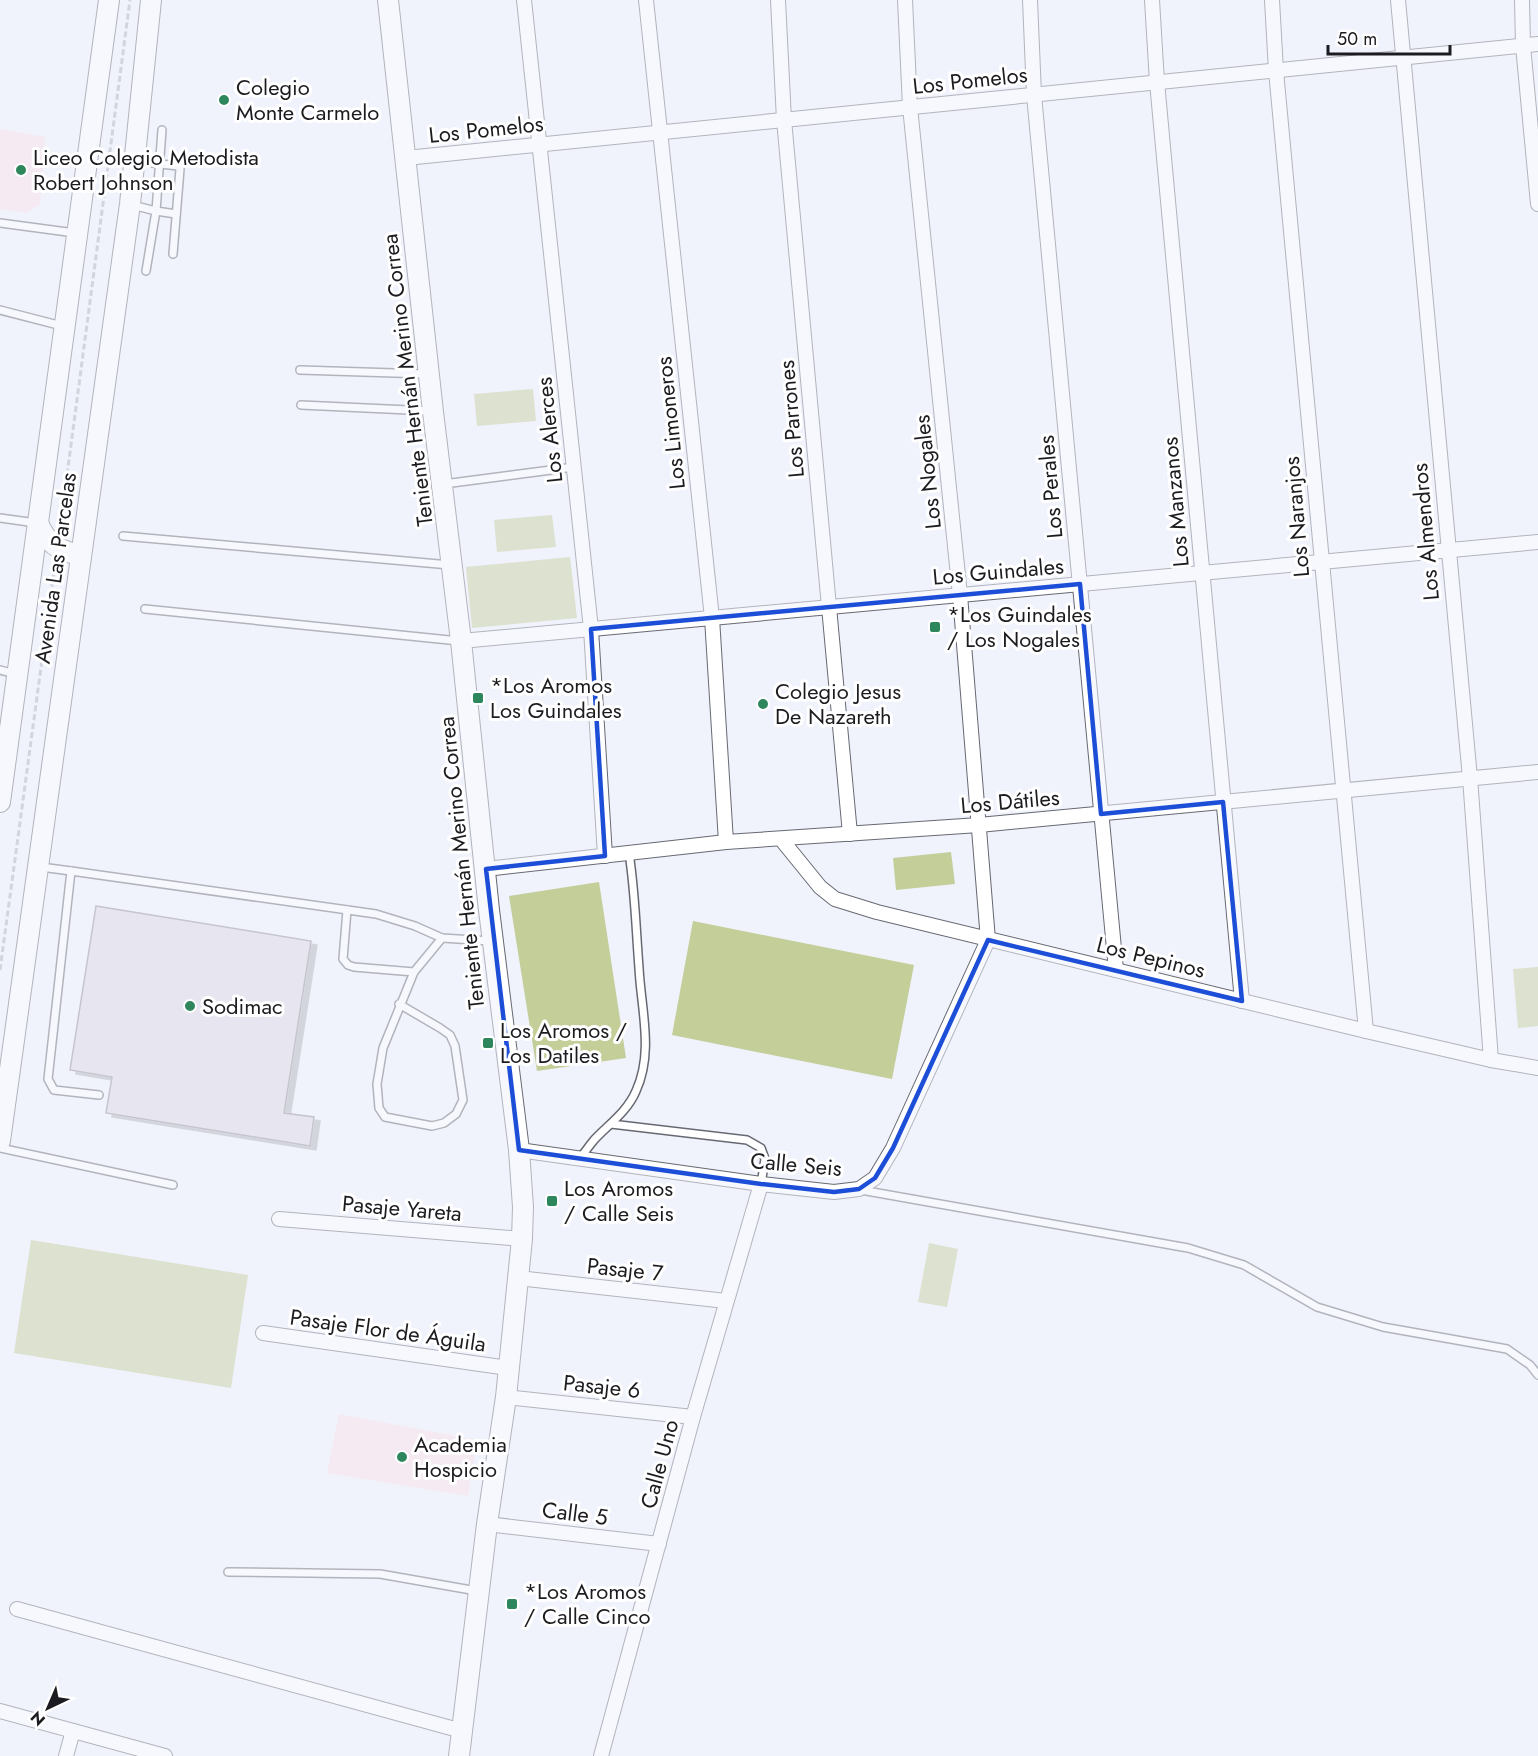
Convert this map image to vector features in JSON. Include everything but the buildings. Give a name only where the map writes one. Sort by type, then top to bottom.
[{"type":"main road","name":"Avenida Las Parcelas","points":[[0,802],[9,672],[38,523],[109,0]]},
{"type":"main road","name":"Avenida Las Parcelas","points":[[0,1141],[130,204],[151,0]]},
{"type":"main road","name":"Teniente Hernán Merino Correa","points":[[388,0],[493,941],[519,1150],[522,1207],[522,1239],[506,1397],[487,1524],[459,1756]]},
{"type":"main road","points":[[38,523],[45,536],[57,548],[81,555]]},
{"type":"street","name":"Los Alerces","points":[[524,0],[591,629],[604,856]]},
{"type":"street","name":"Los Limoneros","points":[[646,0],[712,618],[726,842]]},
{"type":"street","name":"Los Parrones","points":[[778,0],[784,120],[850,834]]},
{"type":"street","name":"Los Nogales","points":[[905,0],[910,107],[960,596],[988,939]]},
{"type":"street","name":"Los Perales","points":[[1030,0],[1034,95],[1116,970]]},
{"type":"street","name":"Los Manzanos","points":[[1152,0],[1157,82],[1242,1001]]},
{"type":"street","name":"Los Naranjos","points":[[1272,0],[1276,71],[1366,1030]]},
{"type":"street","name":"Los Almendros","points":[[1398,0],[1470,778],[1491,1060]]},
{"type":"street","points":[[1522,0],[1523,46],[1538,204]]},
{"type":"street","name":"Los Pomelos","points":[[405,158],[1538,44]]},
{"type":"street","name":"Los Guindales","points":[[461,641],[1538,542]]},
{"type":"street","name":"Los Dátiles","points":[[486,869],[726,842],[979,825],[1538,772]]},
{"type":"street","name":"Los Pepinos","points":[[781,839],[820,887],[835,899],[877,912],[1491,1060],[1538,1068]]},
{"type":"street","name":"Calle Seis","points":[[519,1150],[761,1184],[834,1192],[858,1189],[875,1178],[893,1148],[988,939]]},
{"type":"street","name":"Calle Uno","points":[[601,1756],[693,1416],[761,1184]]},
{"type":"street","name":"Pasaje Yareta","points":[[279,1219],[522,1239]]},
{"type":"street","name":"Pasaje 7","points":[[518,1278],[726,1301]]},
{"type":"street","name":"Pasaje Flor de Águila","points":[[262,1333],[508,1368]]},
{"type":"street","name":"Pasaje 6","points":[[506,1397],[693,1416]]},
{"type":"street","name":"Calle 5","points":[[487,1524],[659,1544]]},
{"type":"street","points":[[17,1609],[462,1731]]},
{"type":"street","points":[[0,1711],[142,1753],[165,1756]]},
{"type":"street","points":[[66,1756],[73,1731]]},
{"type":"lane","points":[[146,271],[156,211],[162,130]]},
{"type":"lane","points":[[134,161],[178,166],[180,169],[173,254]]},
{"type":"lane","points":[[130,204],[176,214]]},
{"type":"lane","points":[[0,223],[77,233]]},
{"type":"lane","points":[[0,310],[65,327]]},
{"type":"lane","points":[[300,370],[430,374]]},
{"type":"lane","points":[[301,405],[433,412]]},
{"type":"lane","points":[[442,484],[574,467]]},
{"type":"lane","points":[[0,518],[38,523]]},
{"type":"lane","points":[[123,536],[452,566]]},
{"type":"lane","points":[[145,609],[461,641]]},
{"type":"lane","points":[[580,1158],[626,1109],[636,1092],[645,1066],[646,1051],[634,888],[628,853]]},
{"type":"lane","points":[[39,866],[376,914],[415,926],[442,938],[493,941]]},
{"type":"lane","points":[[72,871],[48,1079],[54,1090],[99,1095]]},
{"type":"lane","points":[[347,910],[343,958],[348,965],[354,968],[414,972]]},
{"type":"lane","points":[[399,1004],[450,1035],[455,1046],[463,1100],[456,1114],[444,1123],[432,1126],[386,1117],[379,1108],[377,1084],[383,1048],[399,1004],[414,972],[442,938]]},
{"type":"lane","points":[[610,1124],[747,1140],[761,1148],[765,1159],[761,1184]]},
{"type":"lane","points":[[0,1148],[173,1185]]},
{"type":"lane","points":[[858,1189],[1188,1248],[1244,1265],[1317,1307],[1383,1327],[1507,1349],[1530,1365],[1538,1375]]},
{"type":"lane","points":[[228,1572],[380,1574],[479,1591]]},
{"type":"path","points":[[0,970],[129,0]]},
{"type":"highlighted area","points":[[1080,584],[1101,814],[1223,802],[1242,1001],[988,940],[893,1148],[875,1178],[859,1189],[834,1192],[761,1184],[519,1150],[486,869],[605,856],[591,629]]},
{"type":"shaded area","name":"Liceo Colegio Metodista Robert Johnson","points":[[0,129],[45,137],[40,204],[27,213],[0,209]]},
{"type":"shaded area","name":"Academia Hospicio","points":[[339,1414],[477,1440],[468,1496],[327,1473]]},
{"type":"green space","points":[[533,389],[536,421],[477,426],[474,394]]},
{"type":"green space","points":[[552,515],[556,547],[497,552],[494,520]]},
{"type":"green space","points":[[570,557],[577,618],[472,628],[466,567]]},
{"type":"green space","points":[[951,852],[955,884],[896,890],[893,858]]},
{"type":"green space","points":[[599,882],[626,1058],[537,1071],[509,896]]},
{"type":"green space","points":[[693,921],[914,965],[892,1079],[672,1035]]},
{"type":"green space","points":[[1538,967],[1538,1026],[1518,1028],[1513,969]]},
{"type":"green space","points":[[31,1240],[248,1275],[231,1388],[14,1353]]},
{"type":"green space","points":[[929,1243],[958,1249],[947,1307],[918,1302]]},
{"type":"place","name":"Colegio Monte Carmelo","points":[[224,100]]},
{"type":"place","name":"Liceo Colegio Metodista Robert Johnson","points":[[21,170]]},
{"type":"place","name":"*Los Guindales / Los Nogales","points":[[935,627]]},
{"type":"place","name":"*Los Aromos Los Guindales","points":[[478,698]]},
{"type":"place","name":"Colegio Jesus De Nazareth","points":[[763,704]]},
{"type":"place","name":"Sodimac","points":[[190,1006]]},
{"type":"place","name":"Los Aromos / Los Datiles","points":[[488,1043]]},
{"type":"place","name":"Los Aromos / Calle Seis","points":[[552,1201]]},
{"type":"place","name":"Academia Hospicio","points":[[402,1457]]},
{"type":"place","name":"*Los Aromos / Calle Cinco","points":[[512,1604]]}]
